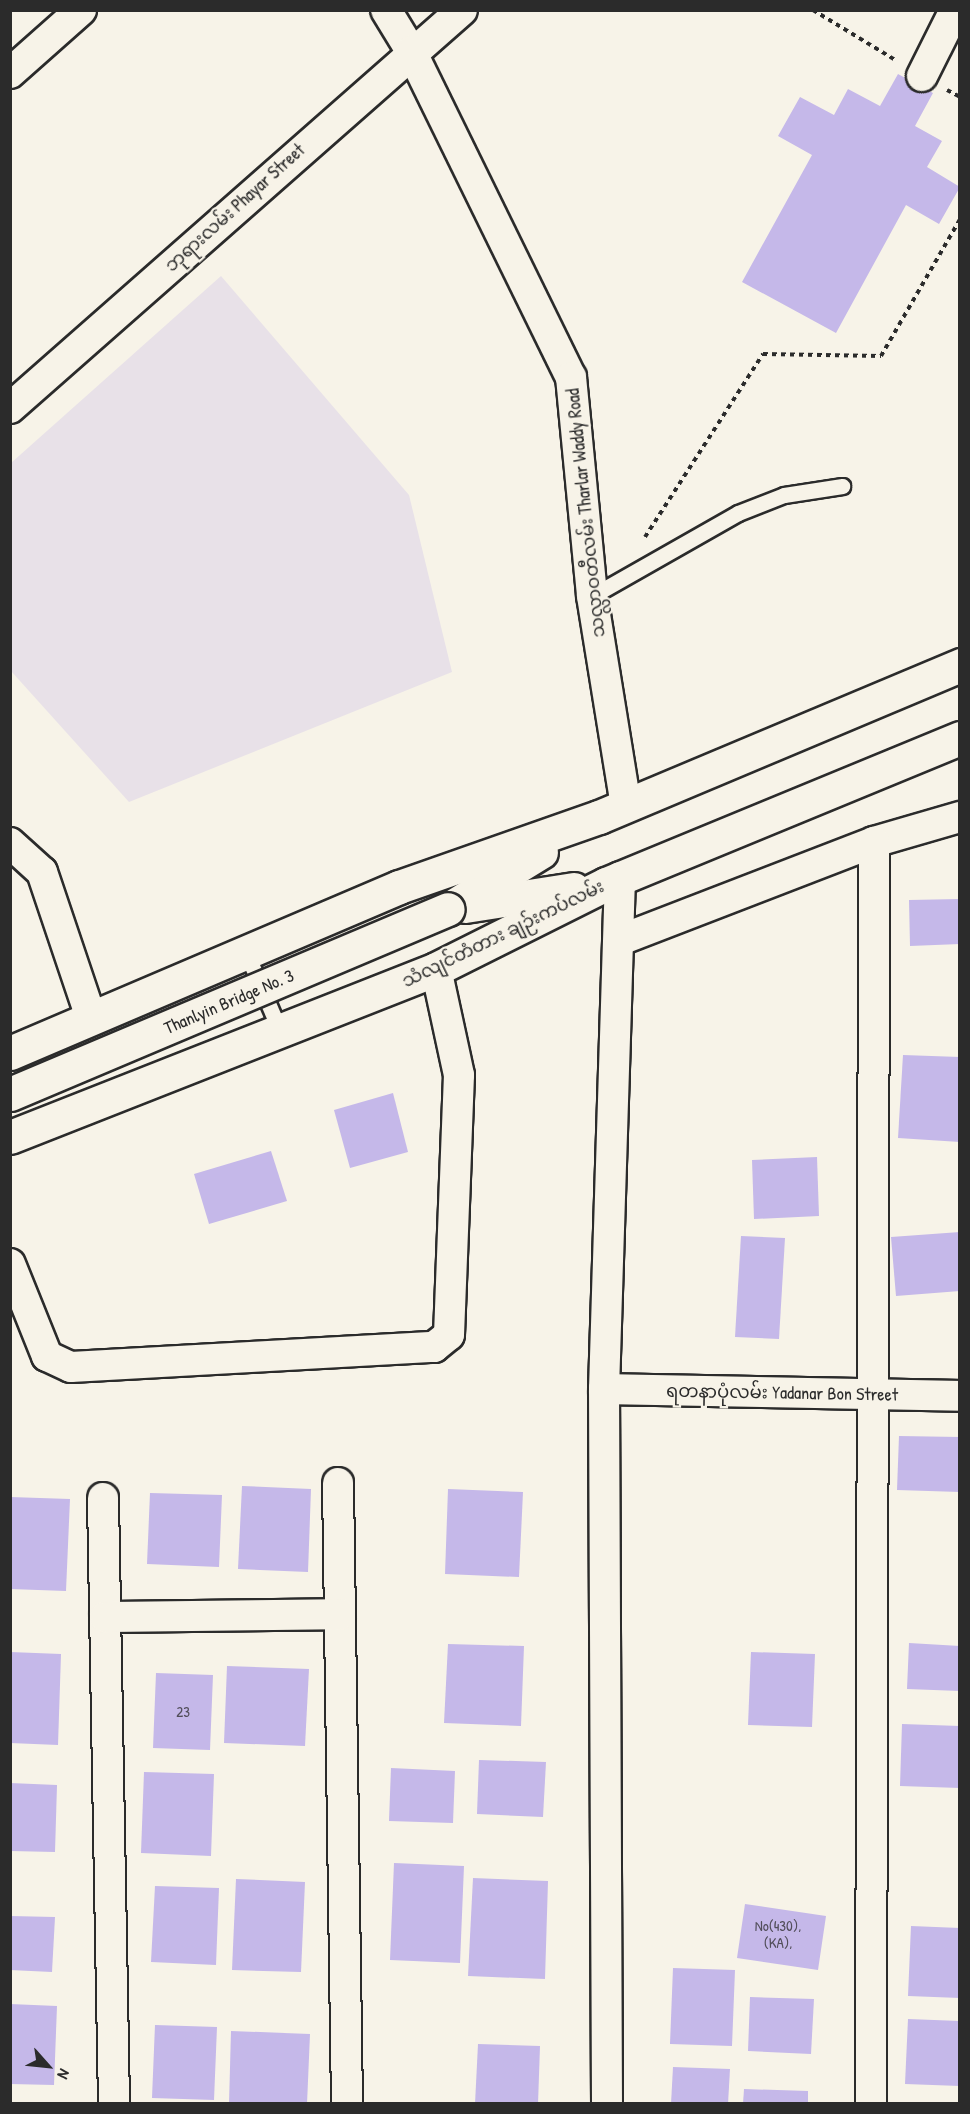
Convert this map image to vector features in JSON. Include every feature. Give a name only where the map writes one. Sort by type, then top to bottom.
[{"type":"main road","points":[[10,1053],[399,887],[612,812],[960,665]]},
{"type":"main road","name":"သံလျင်တံတား ချဉ်းကပ်လမ်း","points":[[10,1137],[436,969],[613,880],[960,738]]},
{"type":"main road","points":[[448,909],[612,812]]},
{"type":"main road","points":[[448,909],[613,880]]},
{"type":"main road","name":"Thanlyin Bridge No. 3","points":[[10,1094],[448,909]]},
{"type":"street","points":[[10,73],[81,10]]},
{"type":"street","name":"သလ္လာဝတီလမ်း Tharlar Waddy Road","points":[[386,10],[411,51],[572,377],[612,812]]},
{"type":"street","name":"ဘုရားလမ်း Phayar Street","points":[[10,408],[411,51],[462,10]]},
{"type":"street","points":[[922,76],[955,10]]},
{"type":"street","points":[[620,940],[874,842],[960,818]]},
{"type":"street","points":[[871,2103],[874,842]]},
{"type":"street","points":[[10,843],[42,872],[91,1018]]},
{"type":"street","points":[[607,2103],[604,1389],[620,940],[613,880]]},
{"type":"street","points":[[10,1264],[47,1356],[71,1367],[434,1347],[449,1335],[459,1075],[436,969]]},
{"type":"street","name":"ရတနာပုံလမ်း Yadanar Bon Street","points":[[604,1389],[960,1396]]},
{"type":"street","points":[[338,1483],[347,2103]]},
{"type":"street","points":[[104,1498],[114,2103]]},
{"type":"street","points":[[105,1617],[340,1614]]},
{"type":"lane","points":[[592,596],[738,513],[784,495],[842,486]]},
{"type":"lane","points":[[246,952],[280,1031]]},
{"type":"path","points":[[813,10],[960,98]]},
{"type":"path","points":[[644,539],[763,354],[881,356],[960,219]]},
{"type":"shaded area","points":[[221,276],[409,495],[452,672],[129,802],[11,671],[11,463]]},
{"type":"building","points":[[898,74],[933,93],[915,126],[942,141],[927,167],[960,187],[939,224],[906,205],[836,333],[742,282],[812,155],[778,136],[800,97],[834,115],[848,89],[880,106]]},
{"type":"building","points":[[960,899],[960,944],[910,946],[909,900]]},
{"type":"building","points":[[903,1055],[960,1057],[960,1142],[898,1138]]},
{"type":"building","points":[[393,1093],[408,1152],[350,1168],[334,1110]]},
{"type":"building","points":[[271,1151],[287,1201],[209,1224],[194,1174]]},
{"type":"building","points":[[817,1157],[819,1216],[754,1219],[752,1160]]},
{"type":"building","points":[[960,1232],[960,1291],[896,1296],[891,1237]]},
{"type":"building","points":[[741,1236],[785,1238],[779,1339],[735,1337]]},
{"type":"building","points":[[899,1436],[960,1437],[960,1492],[897,1490]]},
{"type":"building","points":[[242,1486],[311,1489],[308,1572],[238,1569]]},
{"type":"building","points":[[448,1489],[523,1492],[519,1577],[445,1574]]},
{"type":"building","points":[[150,1493],[222,1495],[219,1567],[147,1564]]},
{"type":"building","points":[[10,1497],[70,1499],[66,1591],[10,1589]]},
{"type":"building","points":[[909,1643],[960,1646],[960,1691],[907,1689]]},
{"type":"building","points":[[448,1644],[524,1646],[521,1726],[444,1723]]},
{"type":"building","points":[[10,1652],[61,1654],[58,1745],[10,1743]]},
{"type":"building","points":[[751,1652],[815,1654],[812,1727],[748,1725]]},
{"type":"building","points":[[227,1666],[309,1669],[305,1746],[224,1743]]},
{"type":"building","points":[[156,1673],[213,1675],[210,1750],[153,1748]]},
{"type":"building","points":[[902,1724],[960,1726],[960,1788],[900,1786]]},
{"type":"building","points":[[479,1760],[546,1762],[543,1817],[477,1814]]},
{"type":"building","points":[[391,1768],[455,1771],[453,1823],[389,1821]]},
{"type":"building","points":[[144,1772],[214,1774],[211,1856],[141,1853]]},
{"type":"building","points":[[10,1783],[57,1785],[55,1852],[10,1851]]},
{"type":"building","points":[[394,1863],[464,1866],[460,1963],[390,1960]]},
{"type":"building","points":[[473,1878],[548,1881],[545,1979],[468,1976]]},
{"type":"building","points":[[236,1879],[305,1882],[301,1972],[232,1970]]},
{"type":"building","points":[[155,1886],[219,1888],[216,1965],[151,1962]]},
{"type":"building","points":[[745,1904],[826,1916],[818,1970],[737,1958]]},
{"type":"building","points":[[10,1916],[55,1917],[52,1972],[10,1970]]},
{"type":"building","points":[[911,1926],[960,1928],[960,1998],[908,1996]]},
{"type":"building","points":[[673,1968],[735,1970],[732,2046],[670,2044]]},
{"type":"building","points":[[750,1997],[814,1999],[811,2054],[748,2051]]},
{"type":"building","points":[[10,2004],[57,2006],[54,2085],[10,2084]]},
{"type":"building","points":[[908,2019],[960,2021],[960,2086],[905,2084]]},
{"type":"building","points":[[155,2025],[217,2027],[214,2100],[152,2098]]},
{"type":"building","points":[[231,2031],[310,2034],[307,2104],[229,2104]]},
{"type":"building","points":[[478,2044],[540,2046],[538,2104],[475,2104]]},
{"type":"building","points":[[673,2067],[730,2069],[728,2104],[671,2104]]},
{"type":"building","points":[[744,2089],[808,2091],[808,2104],[743,2104]]}]
